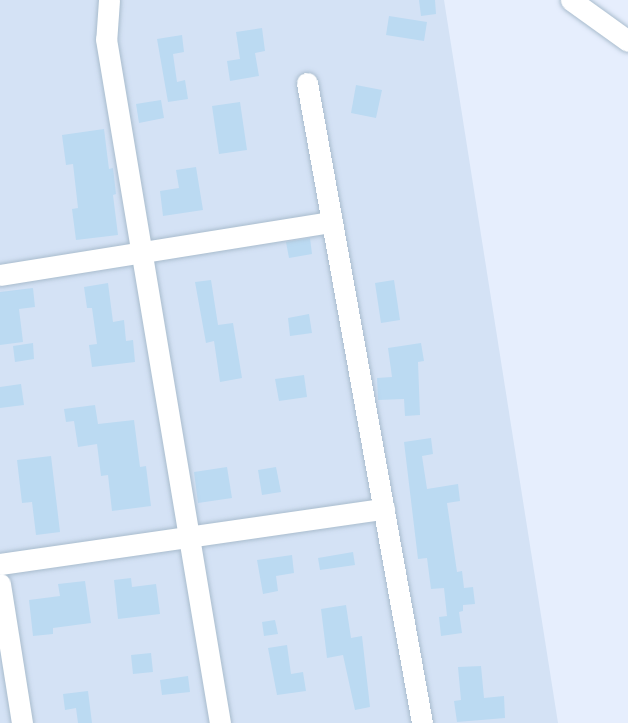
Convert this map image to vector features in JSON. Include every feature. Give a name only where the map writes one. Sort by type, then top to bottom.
[{"type":"street","points":[[109,0],[106,39],[220,723]]},
{"type":"street","points":[[571,0],[628,41]]},
{"type":"street","points":[[308,83],[422,723]]},
{"type":"street","points":[[0,275],[332,222]]},
{"type":"street","points":[[0,564],[384,509]]},
{"type":"street","points":[[0,584],[22,723]]},
{"type":"shaded area","points":[[0,0],[444,0],[558,723],[0,723]]},
{"type":"building","points":[[419,0],[435,0],[436,14],[421,16]]},
{"type":"building","points":[[389,16],[427,22],[424,41],[386,35]]},
{"type":"building","points":[[262,28],[265,51],[255,53],[259,76],[230,81],[227,61],[240,59],[236,32]]},
{"type":"building","points":[[182,35],[184,52],[173,54],[177,82],[185,80],[188,99],[168,102],[157,39]]},
{"type":"building","points":[[356,85],[382,90],[376,118],[351,113]]},
{"type":"building","points":[[161,100],[164,118],[139,123],[136,104]]},
{"type":"building","points":[[240,102],[247,150],[219,154],[212,106]]},
{"type":"building","points":[[104,129],[109,169],[113,168],[116,194],[113,195],[118,235],[76,240],[72,209],[78,208],[73,164],[66,165],[62,135]]},
{"type":"building","points":[[196,167],[203,210],[163,216],[160,191],[179,188],[176,170]]},
{"type":"building","points":[[310,238],[312,254],[289,258],[286,242]]},
{"type":"building","points":[[211,280],[218,325],[233,323],[242,378],[220,382],[214,341],[206,343],[195,282]]},
{"type":"building","points":[[394,280],[400,320],[381,323],[375,283]]},
{"type":"building","points":[[108,283],[113,322],[124,320],[126,341],[133,340],[135,362],[92,367],[89,345],[97,344],[92,308],[87,308],[84,287]]},
{"type":"building","points":[[33,288],[35,307],[19,309],[23,342],[0,345],[0,292]]},
{"type":"building","points":[[309,314],[312,333],[290,336],[288,318]]},
{"type":"building","points":[[33,343],[34,359],[15,362],[13,346]]},
{"type":"building","points":[[421,343],[424,361],[418,362],[420,415],[405,416],[404,399],[378,400],[377,378],[392,377],[388,348]]},
{"type":"building","points":[[304,375],[307,397],[279,401],[275,379]]},
{"type":"building","points":[[21,384],[24,405],[0,408],[0,387]]},
{"type":"building","points":[[95,405],[98,424],[134,420],[140,467],[146,466],[151,506],[112,511],[108,475],[101,476],[97,444],[78,447],[74,421],[66,422],[64,409]]},
{"type":"building","points":[[431,438],[433,454],[422,456],[427,489],[458,484],[460,501],[447,503],[457,572],[462,571],[464,588],[473,587],[475,604],[463,605],[463,611],[459,612],[462,633],[441,636],[439,617],[447,616],[444,588],[431,589],[427,558],[418,559],[404,442]]},
{"type":"building","points":[[51,456],[60,532],[36,535],[32,502],[22,503],[17,460]]},
{"type":"building","points":[[227,467],[232,498],[198,503],[194,472]]},
{"type":"building","points":[[276,467],[281,492],[262,495],[258,470]]},
{"type":"building","points":[[353,552],[355,565],[320,570],[318,558]]},
{"type":"building","points":[[292,555],[294,573],[276,576],[278,591],[263,594],[257,560]]},
{"type":"building","points":[[131,578],[132,587],[156,584],[160,614],[118,619],[114,580]]},
{"type":"building","points":[[85,581],[91,623],[53,628],[53,634],[33,636],[29,600],[60,596],[58,584]]},
{"type":"building","points":[[346,605],[351,638],[362,636],[370,707],[355,710],[343,655],[327,658],[321,609]]},
{"type":"building","points":[[275,620],[278,634],[264,636],[262,622]]},
{"type":"building","points":[[287,645],[291,674],[303,672],[306,691],[277,695],[268,648]]},
{"type":"building","points":[[151,653],[153,672],[133,674],[131,655]]},
{"type":"building","points":[[481,666],[484,698],[504,696],[505,718],[457,722],[454,701],[461,700],[458,667]]},
{"type":"building","points":[[188,676],[190,692],[162,695],[160,680]]},
{"type":"building","points":[[88,691],[92,723],[78,723],[76,708],[65,710],[63,694]]}]
